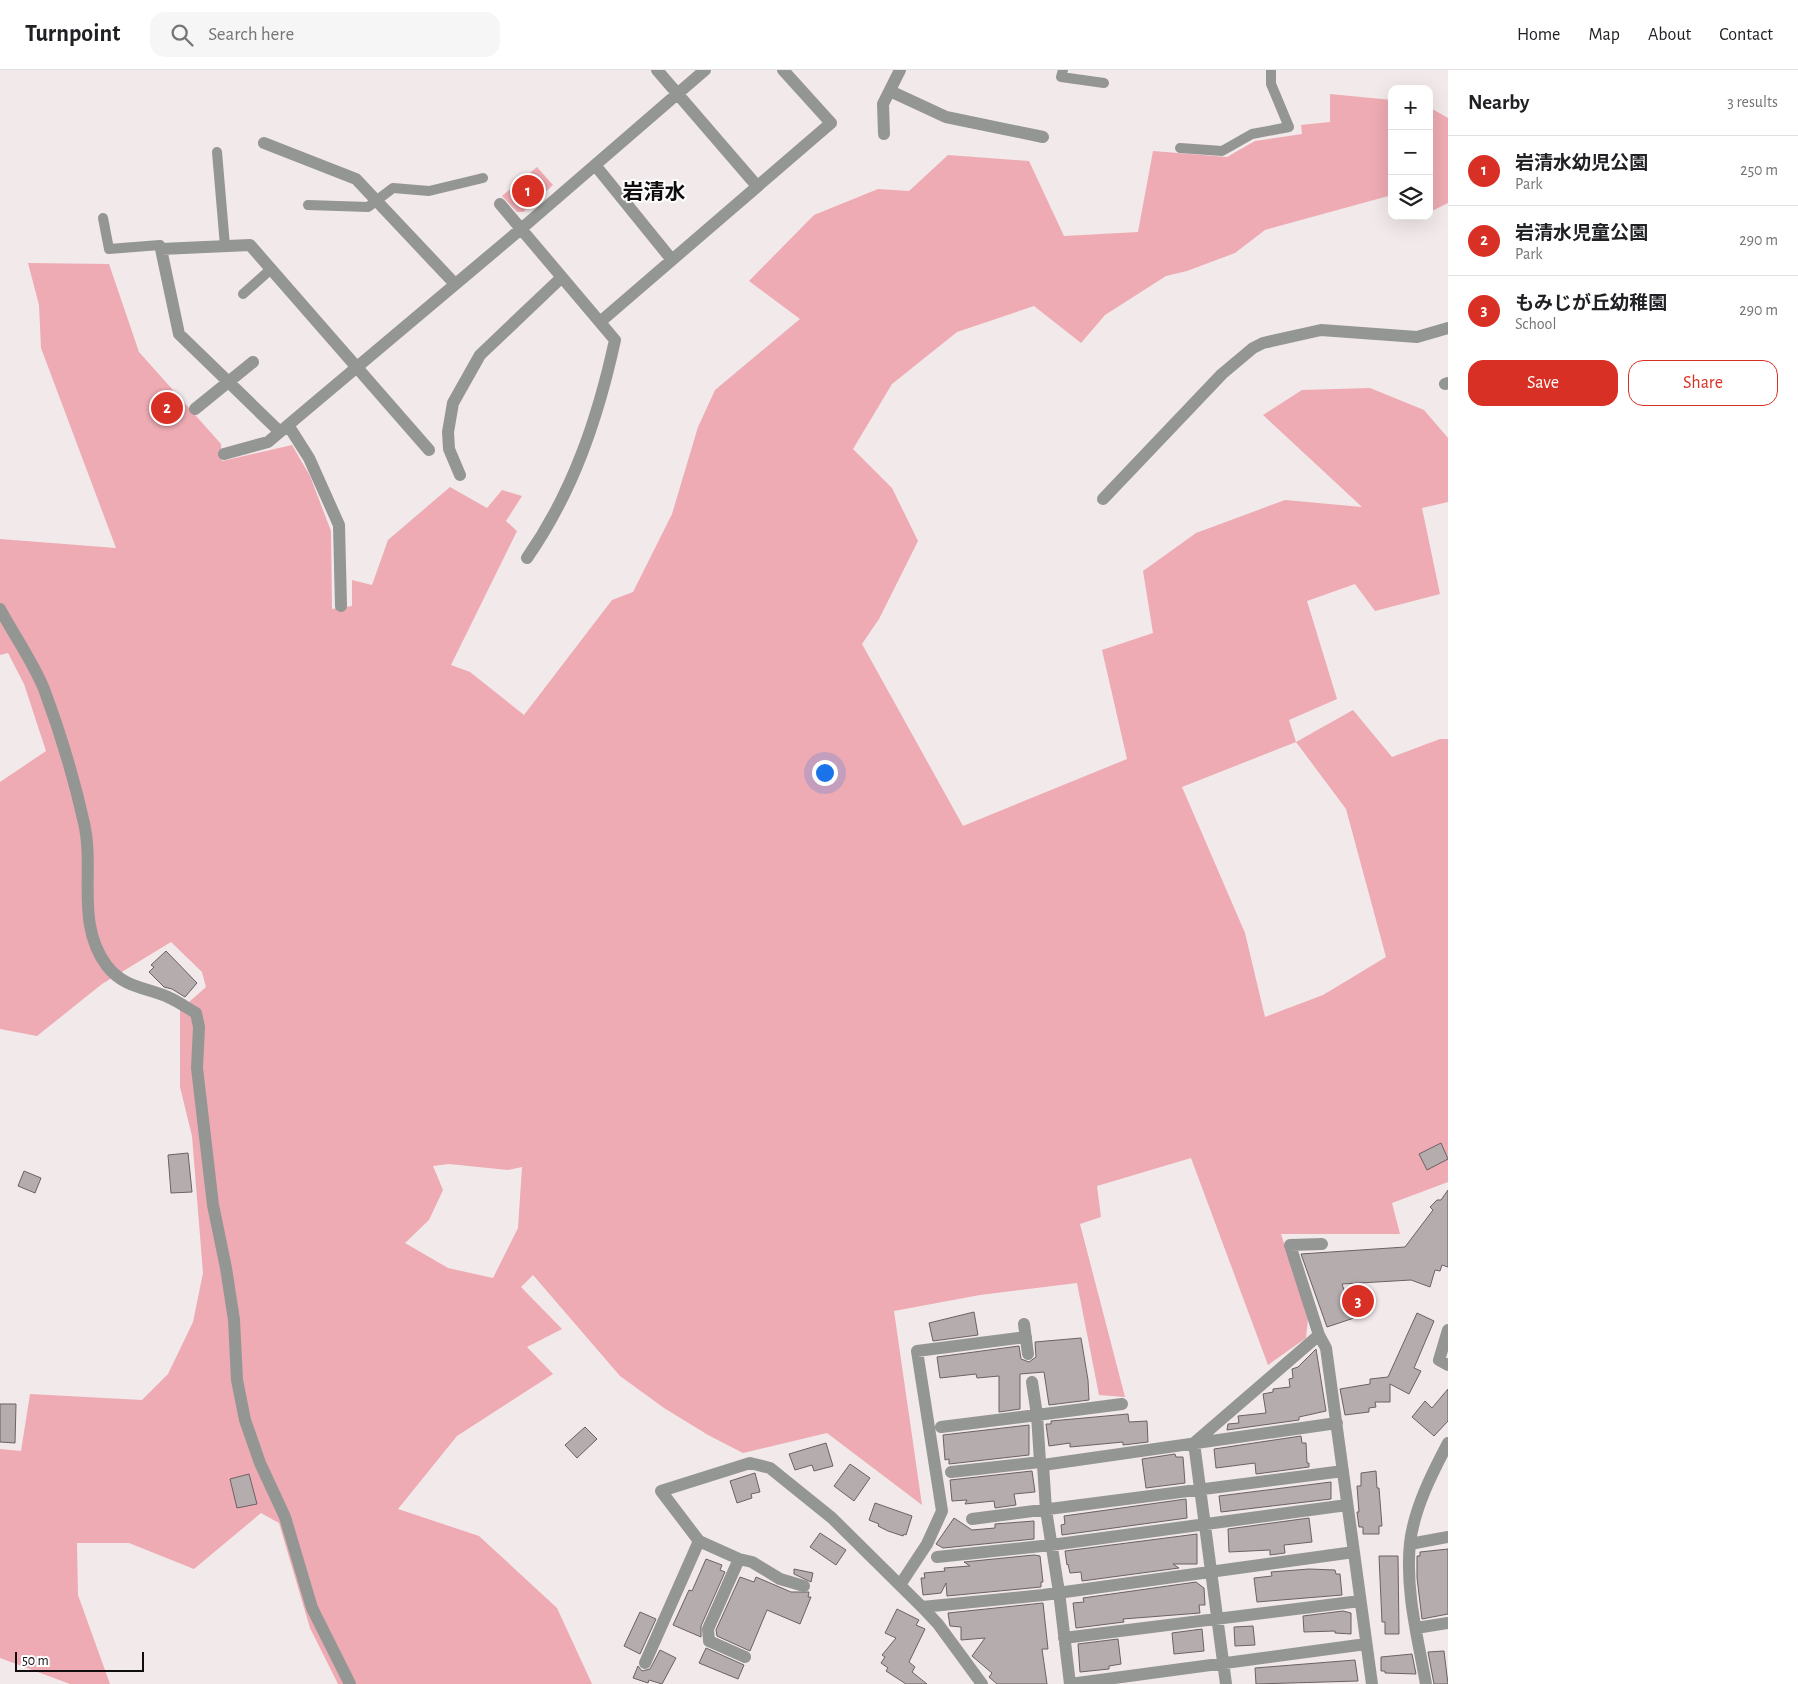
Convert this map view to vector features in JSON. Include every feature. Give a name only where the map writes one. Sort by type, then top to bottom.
[{"type":"street","points":[[657,70],[757,186]]},
{"type":"street","points":[[224,454],[268,442],[521,229],[705,70]]},
{"type":"street","points":[[600,322],[830,123],[783,70]]},
{"type":"street","points":[[884,134],[883,104],[900,70]]},
{"type":"street","points":[[890,91],[946,117],[1043,137]]},
{"type":"street","points":[[264,143],[356,179],[455,284]]},
{"type":"street","points":[[596,165],[672,260]]},
{"type":"street","points":[[500,204],[615,340],[604,393],[587,443],[547,528],[527,558]]},
{"type":"street","points":[[341,606],[339,525],[309,458],[284,428],[229,382],[180,334],[161,249],[250,245],[429,450]]},
{"type":"street","points":[[460,475],[449,450],[448,432],[453,403],[480,355],[561,278]]},
{"type":"street","points":[[1103,499],[1222,374],[1253,348],[1263,343],[1322,330],[1417,337],[1448,328]]},
{"type":"street","points":[[194,409],[253,362]]},
{"type":"street","points":[[0,609],[43,687],[73,780],[85,826],[87,844],[87,918],[98,950],[107,966],[118,977],[141,990],[169,998],[196,1013],[199,1027],[197,1068],[213,1205],[234,1320],[237,1380],[245,1420],[260,1463],[285,1517],[312,1608],[350,1684]]},
{"type":"street","points":[[1322,1244],[1290,1245],[1319,1335],[1326,1348],[1372,1684]]},
{"type":"street","points":[[1448,1330],[1439,1360],[1448,1364]]},
{"type":"street","points":[[900,1585],[927,1544],[942,1511],[917,1352],[1025,1331],[1028,1354]]},
{"type":"street","points":[[1194,1443],[1319,1335]]},
{"type":"street","points":[[1032,1382],[1046,1510],[1059,1592],[1070,1684],[1366,1644]]},
{"type":"street","points":[[941,1427],[1122,1404]]},
{"type":"street","points":[[951,1472],[1041,1463],[1337,1423]]},
{"type":"street","points":[[1194,1443],[1226,1684]]},
{"type":"street","points":[[1426,1684],[1410,1581],[1410,1544],[1421,1501],[1448,1443]]},
{"type":"street","points":[[804,1586],[780,1579],[752,1562],[739,1559],[699,1541],[661,1491],[750,1464],[770,1468],[832,1518],[922,1607],[938,1624],[982,1684]]},
{"type":"street","points":[[972,1519],[1343,1471]]},
{"type":"street","points":[[937,1557],[1051,1545],[1347,1505]]},
{"type":"street","points":[[1410,1544],[1448,1536]]},
{"type":"street","points":[[646,1663],[699,1541]]},
{"type":"street","points":[[922,1607],[1059,1592],[1354,1552]]},
{"type":"street","points":[[739,1559],[708,1629],[707,1636],[709,1641],[745,1657]]},
{"type":"street","points":[[1064,1638],[1360,1601]]},
{"type":"street","points":[[1416,1628],[1448,1623]]},
{"type":"lane","points":[[1063,70],[1061,77],[1104,83]]},
{"type":"lane","points":[[1180,148],[1222,150],[1252,134],[1289,127],[1271,84],[1271,70]]},
{"type":"lane","points":[[217,152],[226,246]]},
{"type":"lane","points":[[308,205],[368,208],[393,188],[429,191],[483,178]]},
{"type":"lane","points":[[103,218],[109,249],[160,245],[161,249]]},
{"type":"lane","points":[[243,294],[271,269]]},
{"type":"shaded area","points":[[1330,94],[1388,100],[1388,196],[1265,230],[1235,253],[1187,271],[1166,276],[1105,315],[1081,343],[1034,306],[957,332],[892,384],[853,449],[892,488],[918,541],[879,619],[862,644],[963,826],[1127,759],[1102,650],[1153,633],[1143,571],[1196,533],[1285,500],[1362,507],[1263,415],[1302,390],[1370,388],[1424,410],[1448,438],[1448,502],[1422,508],[1440,594],[1375,611],[1355,584],[1307,601],[1337,699],[1289,720],[1296,742],[1353,710],[1392,757],[1440,739],[1448,739],[1448,1182],[1392,1203],[1400,1234],[1281,1234],[1308,1318],[1306,1338],[1268,1365],[1191,1158],[1097,1186],[1101,1217],[1080,1224],[1125,1397],[1099,1395],[1077,1283],[980,1295],[894,1311],[922,1505],[827,1433],[743,1453],[708,1435],[664,1408],[620,1376],[533,1275],[521,1287],[562,1329],[527,1347],[553,1374],[457,1436],[398,1509],[479,1536],[557,1608],[592,1684],[338,1684],[310,1628],[279,1523],[261,1513],[194,1569],[129,1543],[77,1543],[78,1595],[110,1684],[70,1684],[0,1658],[0,1449],[21,1451],[30,1394],[142,1400],[168,1374],[193,1322],[203,1273],[192,1136],[180,1087],[180,1010],[206,987],[202,972],[171,942],[102,984],[37,1036],[0,1029],[0,782],[46,751],[24,684],[8,653],[0,655],[0,539],[116,548],[41,348],[39,305],[28,263],[109,264],[139,352],[221,444],[222,461],[292,445],[310,476],[331,531],[332,609],[352,606],[352,580],[372,585],[388,540],[450,487],[487,508],[502,490],[522,496],[506,521],[517,531],[451,665],[470,672],[524,715],[612,600],[633,592],[672,514],[698,427],[715,390],[800,319],[749,281],[814,215],[878,189],[909,191],[948,155],[1029,161],[1064,236],[1138,232],[1153,151],[1227,157],[1255,141],[1302,134],[1301,125],[1330,122]],"holes":[[[1296,742],[1346,809],[1386,957],[1323,995],[1265,1017],[1245,933],[1182,787]],[[449,1164],[508,1170],[522,1167],[518,1228],[493,1278],[448,1268],[405,1243],[429,1220],[443,1190],[433,1166]]]},
{"type":"shaded area","points":[[1433,109],[1448,118],[1448,203],[1433,210]]},
{"type":"shaded area","points":[[537,167],[553,185],[523,212],[517,212],[502,196]]},
{"type":"building","points":[[166,951],[197,983],[185,997],[172,989],[164,987],[149,972],[154,967],[151,965]]},
{"type":"building","points":[[1441,1143],[1448,1159],[1427,1170],[1419,1154]]},
{"type":"building","points":[[188,1153],[192,1192],[171,1193],[168,1155]]},
{"type":"building","points":[[24,1171],[41,1178],[35,1193],[18,1186]]},
{"type":"building","points":[[1448,1190],[1448,1267],[1442,1265],[1440,1271],[1435,1270],[1430,1287],[1411,1280],[1342,1284],[1354,1318],[1327,1327],[1301,1254],[1405,1247],[1433,1210],[1430,1207],[1437,1200],[1441,1200]]},
{"type":"building","points":[[974,1312],[978,1335],[933,1341],[929,1323]]},
{"type":"building","points":[[1417,1313],[1434,1321],[1414,1368],[1421,1371],[1409,1394],[1390,1384],[1390,1402],[1375,1402],[1376,1407],[1369,1408],[1369,1412],[1345,1415],[1340,1389],[1370,1384],[1370,1379],[1388,1377]]},
{"type":"building","points":[[1081,1338],[1088,1380],[1089,1400],[1049,1405],[1044,1372],[1020,1374],[1020,1409],[999,1412],[999,1376],[977,1378],[976,1374],[940,1378],[937,1357],[1019,1346],[1021,1359],[1029,1362],[1036,1357],[1035,1342]]},
{"type":"building","points":[[1316,1349],[1326,1411],[1299,1417],[1299,1420],[1227,1430],[1228,1424],[1239,1423],[1238,1416],[1266,1413],[1263,1394],[1273,1392],[1273,1389],[1290,1387],[1289,1379],[1293,1378],[1292,1369],[1298,1367]]},
{"type":"building","points":[[1448,1389],[1448,1421],[1434,1436],[1412,1417],[1425,1401],[1432,1408]]},
{"type":"building","points":[[0,1404],[16,1404],[15,1443],[0,1442]]},
{"type":"building","points":[[1128,1414],[1129,1422],[1147,1421],[1148,1442],[1123,1445],[1123,1442],[1070,1447],[1070,1443],[1049,1446],[1046,1424],[1051,1424],[1051,1421]]},
{"type":"building","points":[[1029,1425],[1029,1455],[949,1464],[949,1459],[945,1460],[943,1435]]},
{"type":"building","points":[[585,1427],[597,1439],[577,1458],[565,1445]]},
{"type":"building","points":[[1301,1436],[1302,1443],[1306,1443],[1309,1467],[1256,1474],[1255,1463],[1216,1468],[1214,1449]]},
{"type":"building","points":[[826,1443],[833,1466],[814,1471],[812,1465],[795,1470],[789,1454]]},
{"type":"building","points":[[1175,1454],[1176,1457],[1183,1457],[1185,1483],[1146,1488],[1142,1459]]},
{"type":"building","points":[[850,1464],[870,1478],[854,1501],[834,1486]]},
{"type":"building","points":[[1032,1471],[1035,1492],[1014,1494],[1016,1505],[995,1508],[994,1501],[965,1504],[967,1500],[952,1501],[950,1480]]},
{"type":"building","points":[[1376,1471],[1382,1526],[1379,1526],[1379,1534],[1363,1534],[1363,1527],[1359,1527],[1357,1512],[1359,1512],[1357,1486],[1361,1486],[1361,1473]]},
{"type":"building","points":[[755,1473],[760,1492],[751,1494],[752,1498],[737,1503],[730,1481]]},
{"type":"building","points":[[249,1474],[257,1504],[237,1508],[230,1479]]},
{"type":"building","points":[[1331,1482],[1331,1499],[1221,1512],[1219,1496]]},
{"type":"building","points":[[1186,1499],[1187,1518],[1062,1535],[1061,1525],[1065,1524],[1064,1516]]},
{"type":"building","points":[[875,1503],[912,1516],[906,1535],[904,1534],[903,1536],[888,1531],[878,1526],[879,1524],[869,1520]]},
{"type":"building","points":[[954,1518],[972,1530],[995,1528],[995,1524],[1034,1521],[1034,1539],[943,1548],[936,1544]]},
{"type":"building","points":[[1309,1518],[1312,1542],[1284,1545],[1285,1553],[1270,1555],[1270,1550],[1229,1552],[1228,1529]]},
{"type":"building","points":[[820,1533],[846,1550],[836,1565],[810,1547]]},
{"type":"building","points":[[1197,1534],[1197,1564],[1173,1564],[1179,1568],[1082,1581],[1081,1572],[1070,1573],[1067,1565],[1065,1551]]},
{"type":"building","points":[[1448,1549],[1448,1614],[1422,1619],[1417,1578],[1417,1556],[1420,1556],[1420,1552]]},
{"type":"building","points":[[1040,1556],[1043,1582],[1041,1582],[1041,1587],[947,1596],[946,1583],[941,1593],[923,1595],[921,1578],[925,1578],[924,1573],[945,1571],[944,1568],[970,1566],[964,1562]]},
{"type":"building","points":[[1379,1556],[1398,1556],[1399,1634],[1385,1634],[1385,1622],[1382,1622]]},
{"type":"building","points":[[706,1559],[722,1565],[720,1570],[725,1572],[701,1626],[701,1637],[673,1625],[689,1590],[692,1591]]},
{"type":"building","points":[[794,1569],[813,1573],[811,1582],[794,1574]]},
{"type":"building","points":[[1309,1569],[1335,1570],[1336,1574],[1340,1574],[1342,1595],[1257,1602],[1254,1578],[1272,1576],[1271,1572]]},
{"type":"building","points":[[740,1577],[754,1582],[756,1577],[791,1592],[809,1592],[808,1597],[811,1597],[800,1624],[767,1610],[750,1651],[717,1636],[716,1630]]},
{"type":"building","points":[[1196,1582],[1204,1588],[1205,1605],[1199,1605],[1200,1613],[1123,1619],[1124,1622],[1076,1628],[1073,1603],[1084,1602],[1083,1598]]},
{"type":"building","points":[[1043,1603],[1048,1649],[1042,1649],[1047,1684],[997,1684],[989,1677],[992,1673],[972,1656],[985,1638],[961,1640],[961,1627],[950,1626],[948,1613]]},
{"type":"building","points":[[897,1609],[919,1620],[916,1625],[925,1629],[909,1662],[915,1667],[912,1672],[927,1684],[906,1684],[886,1671],[888,1668],[881,1663],[885,1657],[882,1655],[896,1638],[885,1633]]},
{"type":"building","points":[[1343,1611],[1351,1613],[1351,1634],[1335,1633],[1335,1631],[1304,1632],[1303,1616]]},
{"type":"building","points":[[640,1612],[656,1619],[640,1654],[624,1646]]},
{"type":"building","points":[[1253,1626],[1255,1645],[1235,1646],[1234,1627]]},
{"type":"building","points":[[1202,1629],[1204,1651],[1174,1654],[1172,1633]]},
{"type":"building","points":[[1118,1639],[1121,1664],[1109,1666],[1109,1669],[1080,1672],[1078,1644]]},
{"type":"building","points":[[706,1648],[744,1665],[738,1679],[699,1663]]},
{"type":"building","points":[[660,1650],[676,1658],[662,1684],[649,1680],[648,1683],[633,1678],[638,1666],[642,1671],[650,1669]]},
{"type":"building","points":[[1444,1651],[1448,1684],[1434,1684],[1428,1652]]},
{"type":"building","points":[[1412,1654],[1416,1674],[1385,1673],[1385,1671],[1381,1671],[1381,1657]]},
{"type":"building","points":[[1355,1660],[1358,1681],[1256,1684],[1255,1668]]},
{"type":"place","name":"岩清水幼児公園","points":[[528,191]]},
{"type":"place","name":"岩清水児童公園","points":[[167,408]]},
{"type":"place","name":"もみじが丘幼稚園","points":[[1358,1301]]},
{"type":"district","name":"岩清水","points":[[654,192]]}]
